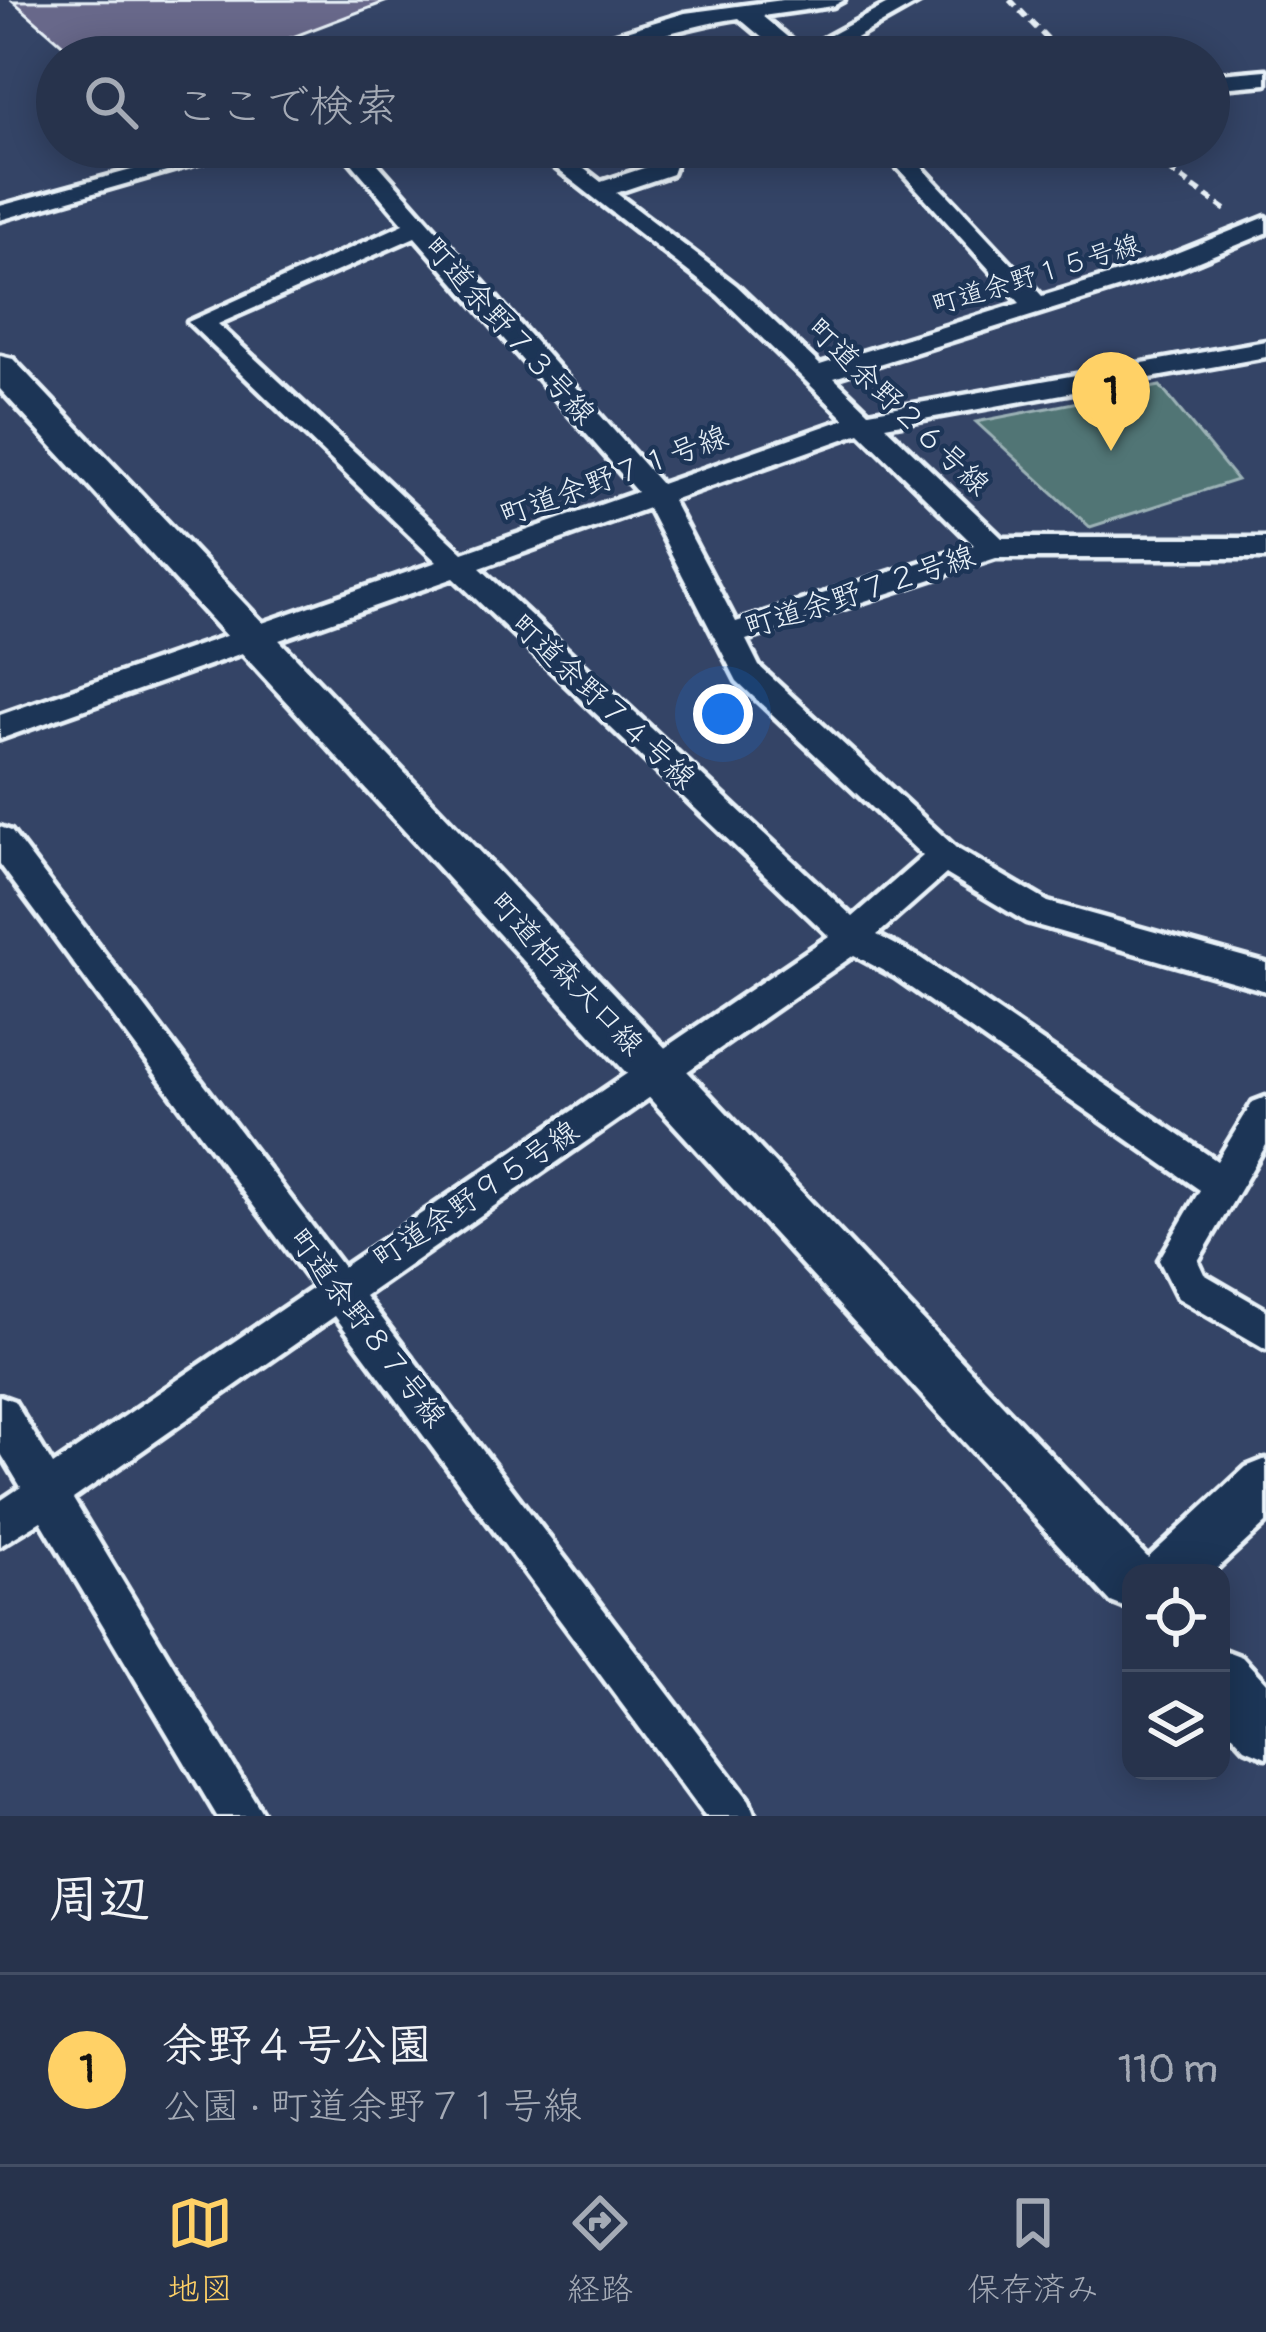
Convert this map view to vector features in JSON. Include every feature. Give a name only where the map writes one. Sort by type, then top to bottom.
[{"type":"street","points":[[618,36],[742,11],[832,0]]},
{"type":"street","points":[[839,36],[912,0]]},
{"type":"street","points":[[742,11],[772,36]]},
{"type":"street","points":[[1230,80],[1266,77]]},
{"type":"street","points":[[0,213],[164,168]]},
{"type":"street","name":"町道余野７３号線","points":[[368,168],[656,496],[748,673],[945,857],[1038,913],[1266,977]]},
{"type":"street","name":"町道余野２６号線","points":[[568,168],[727,290],[820,374],[995,548]]},
{"type":"street","points":[[598,191],[664,168]]},
{"type":"street","points":[[911,168],[1037,306]]},
{"type":"street","name":"町道余野７４号線","points":[[417,226],[201,322],[853,938],[907,967],[1222,1185]]},
{"type":"street","name":"町道余野１５号線","points":[[820,374],[1168,265],[1260,227]]},
{"type":"street","name":"町道余野７１号線","points":[[0,727],[867,421],[1266,349]]},
{"type":"street","name":"町道柏森大口線","points":[[0,367],[1122,1572]]},
{"type":"street","points":[[995,548],[1266,548]]},
{"type":"street","name":"町道余野７２号線","points":[[725,636],[995,548]]},
{"type":"street","name":"町道余野８７号線","points":[[0,840],[733,1816]]},
{"type":"street","name":"町道余野９５号線","points":[[0,1525],[853,938],[945,857]]},
{"type":"street","points":[[1266,1113],[1178,1260],[1191,1286],[1266,1331]]},
{"type":"street","points":[[0,1415],[242,1816]]},
{"type":"street","points":[[1180,1564],[1266,1486]]},
{"type":"street","points":[[1230,1688],[1266,1726]]},
{"type":"path","points":[[1010,0],[1045,36]]},
{"type":"path","points":[[1169,168],[1260,227]]},
{"type":"green space","points":[[1160,386],[1237,480],[1090,527],[976,422]]},
{"type":"building","points":[[390,0],[295,36],[53,36],[13,1]]},
{"type":"place","name":"余野４号公園","points":[[1111,451]]}]
